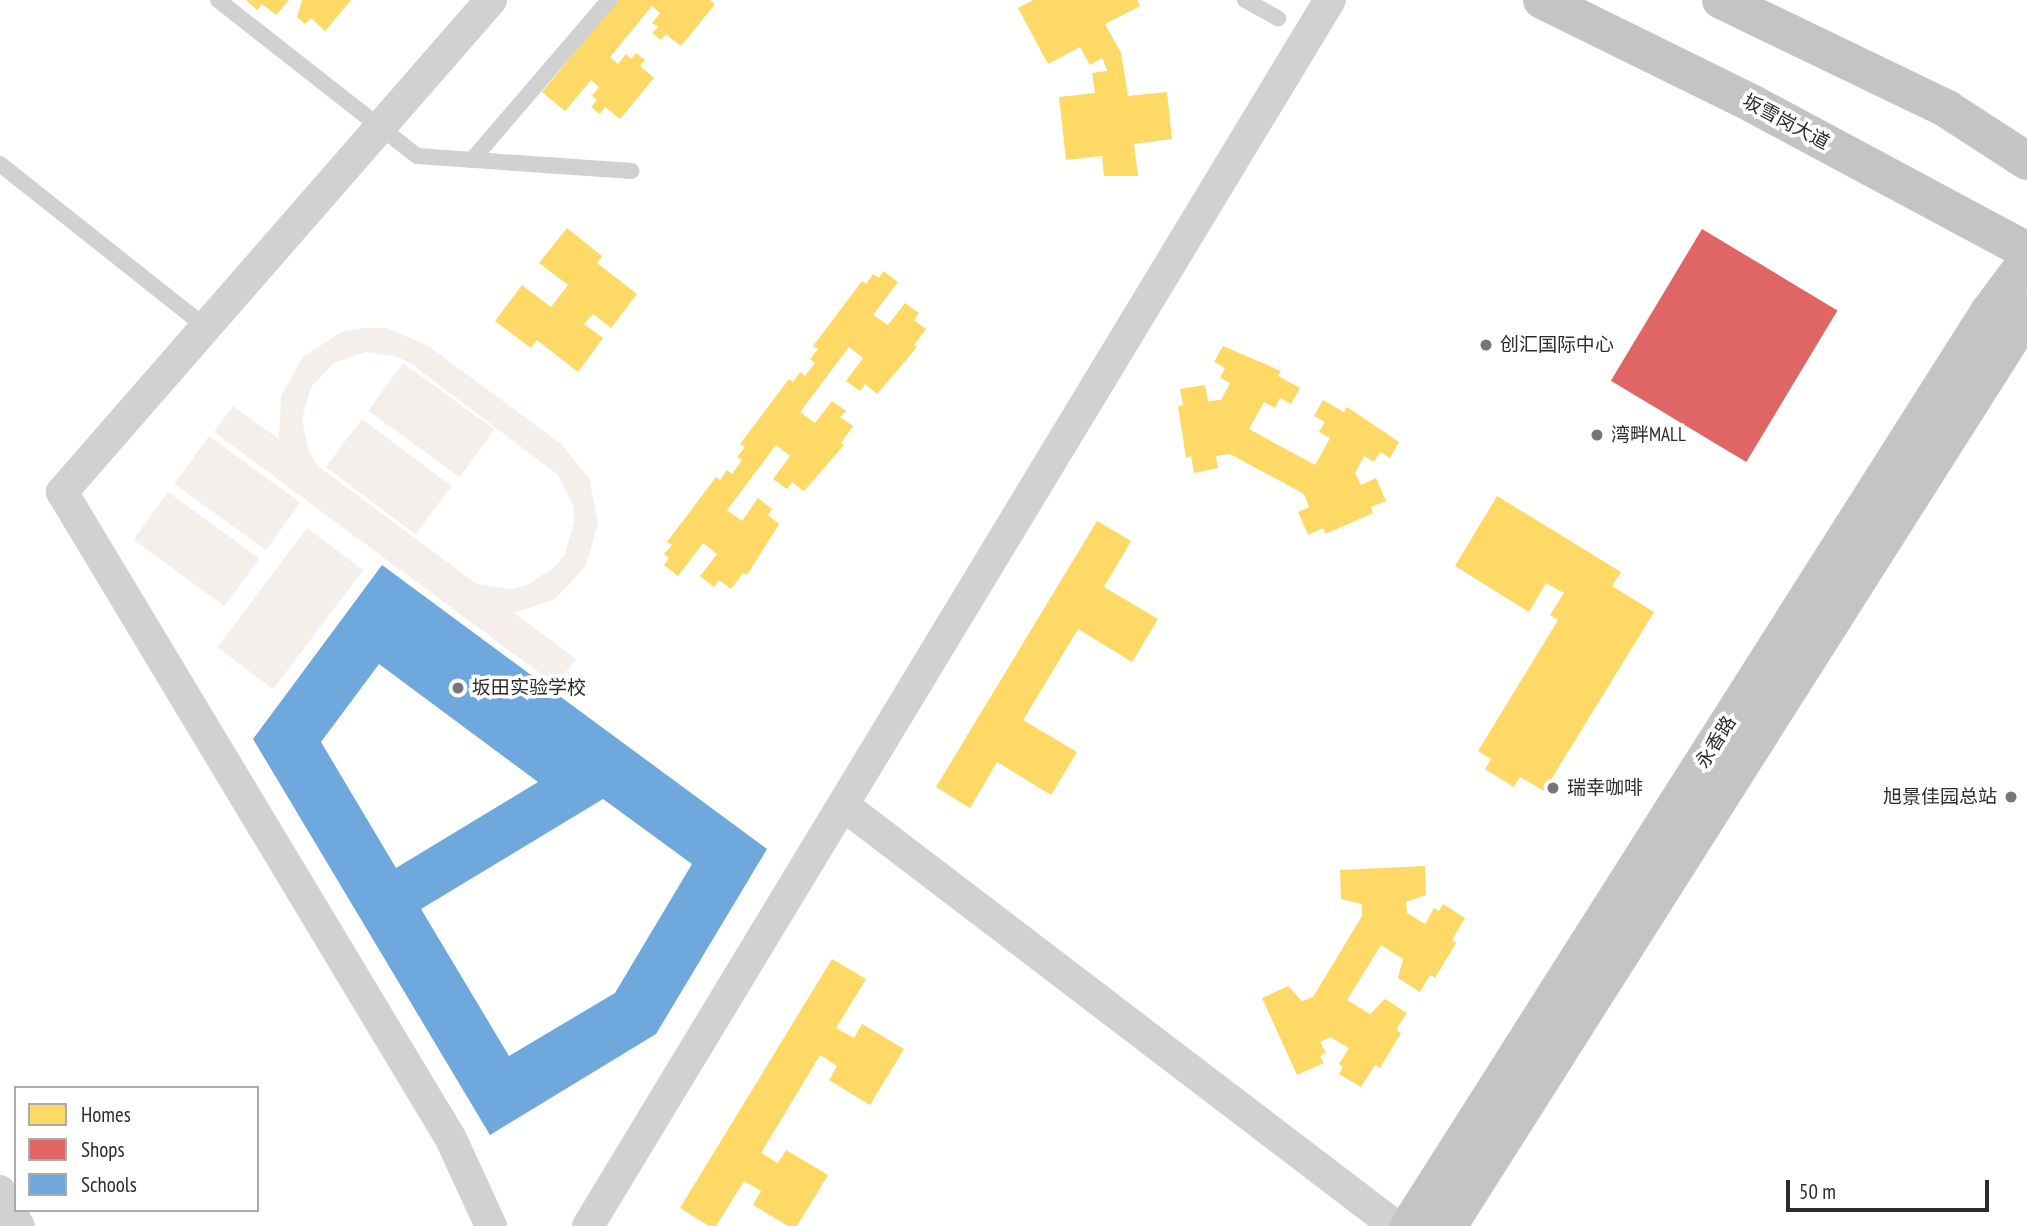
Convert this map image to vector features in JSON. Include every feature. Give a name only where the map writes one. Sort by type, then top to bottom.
[{"type":"main road","name":"坂雪岗大道","points":[[1542,0],[1753,104],[2027,251]]},
{"type":"main road","points":[[1721,0],[1947,109],[2027,161]]},
{"type":"main road","name":"永香路","points":[[1409,1226],[1989,312],[2027,261]]},
{"type":"main road","name":"永香路","points":[[1448,1226],[2027,313]]},
{"type":"street","points":[[491,0],[62,492],[450,1139],[491,1226]]},
{"type":"street","points":[[589,1226],[1330,0]]},
{"type":"street","points":[[843,805],[1395,1226]]},
{"type":"street","points":[[0,1191],[19,1226]]},
{"type":"lane","points":[[218,0],[417,156],[631,171]]},
{"type":"lane","points":[[472,160],[608,0]]},
{"type":"lane","points":[[1245,0],[1278,18]]},
{"type":"lane","points":[[0,164],[206,327]]},
{"type":"shaded area","points":[[386,328],[427,345],[561,444],[589,478],[598,522],[586,566],[555,599],[514,613],[576,659],[556,685],[214,432],[233,406],[279,439],[281,396],[303,357],[341,332]],"holes":[[[366,352],[398,357],[413,365],[558,475],[573,505],[574,522],[565,554],[555,567],[527,585],[510,589],[477,584],[318,466],[309,452],[302,419],[311,387],[334,363]]]},
{"type":"shaded area","points":[[403,363],[494,429],[460,477],[368,411]]},
{"type":"shaded area","points":[[362,419],[451,486],[415,534],[326,467]]},
{"type":"shaded area","points":[[209,436],[300,502],[266,550],[174,484]]},
{"type":"shaded area","points":[[168,492],[259,558],[225,606],[133,540]]},
{"type":"shaded area","points":[[307,528],[363,570],[273,689],[217,647]]},
{"type":"building: Homes","points":[[246,0],[289,0],[276,15],[262,4],[257,10]]},
{"type":"building: Homes","points":[[302,0],[351,0],[325,31],[311,18],[305,24],[297,17]]},
{"type":"building: Homes","points":[[618,0],[710,0],[715,4],[681,46],[666,34],[661,40],[652,33],[658,27],[652,23],[660,13],[652,6],[610,57],[618,64],[626,54],[631,59],[636,53],[645,60],[640,66],[654,78],[620,119],[605,107],[600,114],[591,107],[597,100],[592,96],[599,87],[591,80],[565,111],[542,92]]},
{"type":"building: Homes","points":[[1033,0],[1137,0],[1140,6],[1105,24],[1121,53],[1128,96],[1167,92],[1172,139],[1134,144],[1138,176],[1104,176],[1102,156],[1066,160],[1059,97],[1095,93],[1092,73],[1107,71],[1102,58],[1090,65],[1080,47],[1048,64],[1018,8]]},
{"type":"building: Homes","points":[[567,228],[602,256],[597,263],[637,294],[611,328],[593,314],[584,324],[603,338],[578,372],[537,340],[531,348],[495,321],[522,285],[551,307],[568,285],[539,263]]},
{"type":"building: Homes","points":[[883,271],[898,282],[873,315],[888,325],[905,303],[919,313],[914,320],[926,329],[914,345],[917,347],[877,394],[865,384],[860,391],[846,381],[863,358],[849,347],[800,412],[815,423],[832,401],[846,411],[840,417],[853,426],[841,443],[844,445],[804,491],[792,482],[787,489],[773,479],[790,456],[776,445],[727,510],[742,521],[758,498],[772,509],[768,515],[779,524],[747,575],[743,573],[731,589],[719,580],[714,587],[700,576],[717,554],[703,543],[678,576],[664,565],[669,558],[664,554],[672,545],[667,542],[716,477],[720,480],[727,470],[732,474],[742,460],[737,457],[745,447],[740,444],[789,379],[793,382],[800,372],[805,376],[815,363],[810,359],[818,349],[813,346],[862,281],[866,284],[873,274],[879,278]]},
{"type":"building: Homes","points":[[1223,346],[1281,371],[1278,376],[1300,388],[1291,404],[1280,398],[1275,408],[1264,402],[1249,429],[1315,465],[1330,438],[1319,432],[1325,422],[1314,416],[1323,400],[1344,412],[1347,407],[1399,442],[1390,458],[1380,452],[1374,462],[1364,456],[1355,473],[1361,485],[1376,478],[1386,501],[1371,507],[1373,513],[1325,534],[1323,528],[1308,535],[1298,512],[1309,507],[1304,494],[1230,454],[1216,456],[1218,468],[1194,473],[1191,456],[1186,458],[1178,406],[1183,405],[1180,389],[1205,385],[1208,401],[1221,400],[1230,383],[1220,378],[1225,368],[1214,362]]},
{"type":"building: Homes","points":[[1497,496],[1621,572],[1612,586],[1654,612],[1544,791],[1520,777],[1514,787],[1485,769],[1491,759],[1478,751],[1558,620],[1550,615],[1564,593],[1546,583],[1529,612],[1455,566]]},
{"type":"building: Homes","points":[[1097,521],[1131,541],[1104,587],[1158,619],[1132,662],[1078,629],[1023,720],[1077,752],[1051,795],[997,762],[970,808],[936,787]]},
{"type":"building: Homes","points":[[1425,866],[1426,895],[1406,902],[1407,913],[1425,924],[1434,908],[1439,911],[1443,904],[1465,918],[1452,940],[1456,943],[1435,978],[1430,975],[1420,992],[1398,978],[1403,959],[1381,945],[1347,1000],[1370,1014],[1385,999],[1407,1013],[1396,1030],[1401,1033],[1380,1068],[1375,1065],[1361,1087],[1339,1074],[1343,1067],[1339,1064],[1349,1048],[1330,1037],[1320,1042],[1326,1053],[1320,1056],[1324,1063],[1297,1075],[1262,998],[1288,986],[1302,1001],[1313,997],[1362,916],[1362,904],[1341,899],[1340,870]]},
{"type":"building: Homes","points":[[832,959],[866,979],[836,1028],[854,1038],[862,1024],[904,1049],[870,1105],[829,1080],[837,1066],[820,1055],[761,1153],[778,1163],[786,1150],[828,1175],[797,1226],[788,1226],[753,1205],[761,1191],[744,1181],[716,1226],[709,1226],[680,1208]]},
{"type":"building: Shops","points":[[1702,229],[1837,310],[1746,462],[1611,381]]},
{"type":"building: Schools","points":[[382,565],[767,849],[656,1034],[490,1135],[253,739]],"holes":[[[379,664],[538,782],[396,868],[321,742]],[[603,799],[692,864],[615,993],[509,1056],[421,909]]]},
{"type":"place","name":"创汇国际中心","points":[[1486,345]]},
{"type":"place","name":"湾畔MALL","points":[[1597,435]]},
{"type":"place","name":"坂田实验学校","points":[[458,688]]},
{"type":"place","name":"瑞幸咖啡","points":[[1553,788]]},
{"type":"place","name":"旭景佳园总站","points":[[2011,797]]}]
